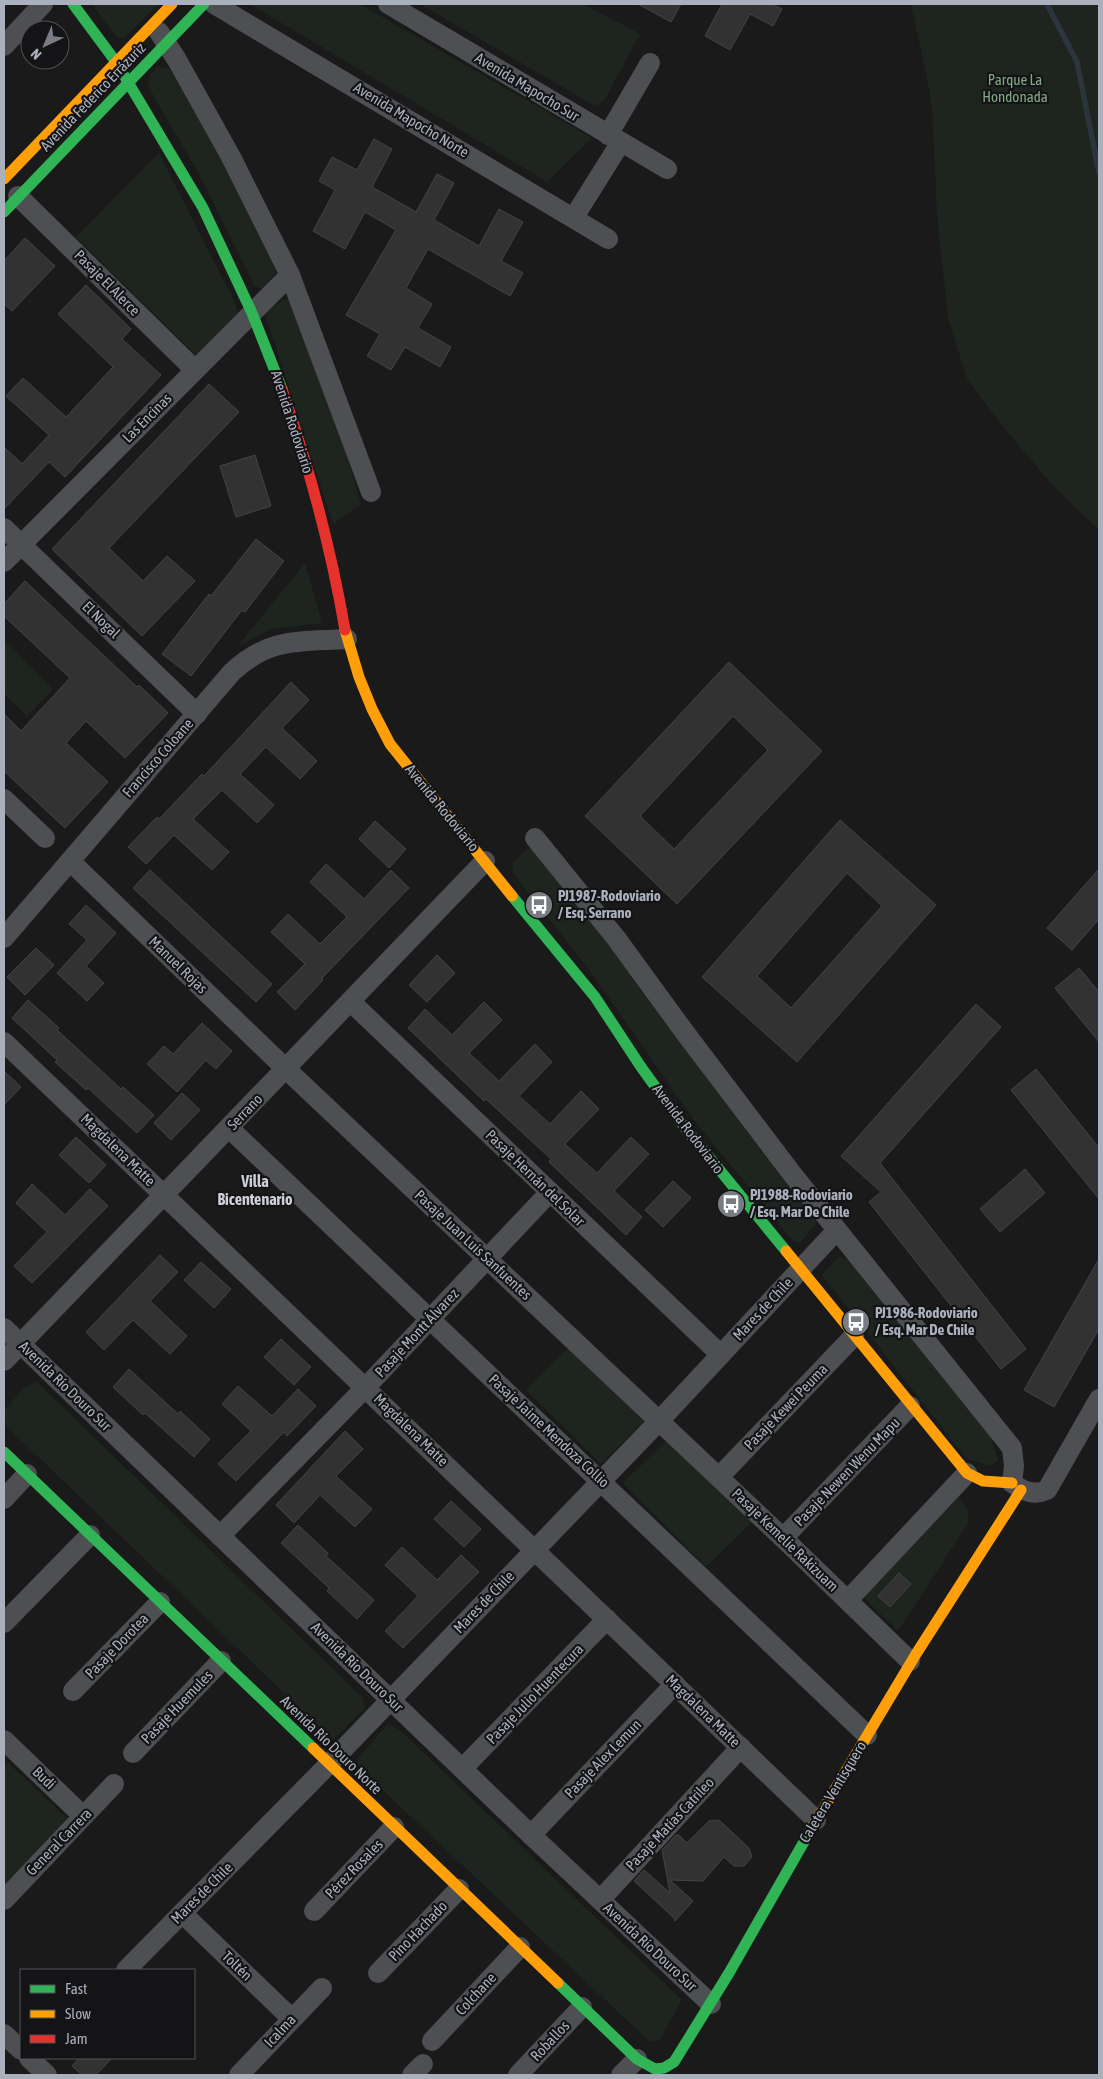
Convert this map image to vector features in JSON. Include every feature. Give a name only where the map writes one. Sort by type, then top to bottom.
[{"type":"street","points":[[4,46],[44,4]]},
{"type":"street","name":"Avenida Rodoviario","points":[[73,4],[116,62],[203,208],[252,313],[284,390],[318,506],[338,587],[347,638],[359,677],[372,709],[390,744],[590,990],[674,1112],[910,1406],[967,1473],[977,1480],[1016,1487]]},
{"type":"street","name":"Avenida Federico Errázuriz","points":[[4,179],[172,4]]},
{"type":"street","name":"Avenida Federico Errázuriz","points":[[4,212],[204,4]]},
{"type":"street","name":"Avenida Mapocho Norte","points":[[214,4],[608,238]]},
{"type":"street","name":"Avenida Mapocho Sur","points":[[388,4],[666,169]]},
{"type":"street","points":[[153,23],[166,42],[232,157],[290,275],[371,492]]},
{"type":"street","points":[[574,217],[615,139],[650,63]]},
{"type":"street","name":"Pasaje El Alerce","points":[[18,196],[195,370]]},
{"type":"street","name":"Las Encinas","points":[[4,562],[290,275]]},
{"type":"street","name":"El Nogal","points":[[4,528],[197,714]]},
{"type":"street","name":"Francisco Coloane","points":[[4,938],[232,672],[260,651],[294,642],[347,638]]},
{"type":"street","points":[[4,799],[45,838]]},
{"type":"street","points":[[534,838],[616,938],[733,1097],[837,1230],[1012,1448],[1016,1487],[1039,1494],[1047,1490],[1099,1399]]},
{"type":"street","name":"Manuel Rojas","points":[[70,861],[286,1069]]},
{"type":"street","name":"Serrano","points":[[4,1361],[486,861]]},
{"type":"street","name":"Pasaje Hernán del Solar","points":[[351,1002],[720,1354]]},
{"type":"street","name":"Magdalena Matte","points":[[4,1042],[816,1820]]},
{"type":"street","name":"Pasaje Juan Luis Sanfuentes","points":[[286,1069],[659,1421]]},
{"type":"street","name":"Pasaje Jaime Mendoza Collio","points":[[229,1128],[867,1735]]},
{"type":"street","name":"Pasaje Montt Álvarez","points":[[220,1536],[366,1387],[550,1192]]},
{"type":"street","name":"Mares de Chile","points":[[127,1969],[330,1764],[602,1481],[837,1230]]},
{"type":"street","name":"Avenida Río Douro Sur","points":[[4,1328],[531,1835],[711,2004]]},
{"type":"street","name":"Pasaje Kewei Peuma","points":[[719,1477],[854,1336]]},
{"type":"street","name":"Pasaje Newen Wenu Mapu","points":[[783,1538],[910,1406]]},
{"type":"street","name":"Pasaje Kemelie Rakizuam","points":[[659,1421],[910,1661]]},
{"type":"street","name":"Avenida Río Douro Norte","points":[[4,1452],[637,2059]]},
{"type":"street","points":[[848,1600],[967,1473]]},
{"type":"street","points":[[4,1499],[26,1474]]},
{"type":"street","name":"Caletera Ventisquero","points":[[637,2059],[647,2067],[656,2069],[664,2068],[674,2062],[711,2004],[816,1820],[910,1661],[1016,1487]]},
{"type":"street","points":[[4,1623],[90,1534]]},
{"type":"street","name":"Pasaje Dorotea","points":[[73,1691],[160,1602]]},
{"type":"street","name":"Pasaje Julio Huentecura","points":[[463,1768],[607,1619]]},
{"type":"street","name":"Pasaje Huemules","points":[[133,1753],[221,1661]]},
{"type":"street","name":"Pasaje Alex Lemun","points":[[531,1835],[674,1684]]},
{"type":"street","name":"Budi","points":[[6,1747],[83,1816]]},
{"type":"street","name":"Pasaje Matías Catrileo","points":[[600,1900],[740,1747]]},
{"type":"street","name":"General Carrera","points":[[4,1900],[114,1784]]},
{"type":"street","name":"Pérez Rosales","points":[[314,1911],[394,1827]]},
{"type":"street","name":"Pino Hachado","points":[[378,1973],[459,1889]]},
{"type":"street","name":"Toltén","points":[[182,1913],[292,2019]]},
{"type":"street","name":"Colchane","points":[[432,2041],[520,1948]]},
{"type":"street","name":"Icalma","points":[[239,2075],[322,1988]]},
{"type":"street","name":"Roballos","points":[[518,2075],[582,2007]]},
{"type":"street","points":[[4,2034],[20,2051]]},
{"type":"street","points":[[621,2075],[637,2059]]},
{"type":"green space","points":[[92,4],[158,4],[124,38],[118,38]]},
{"type":"green space","points":[[250,4],[360,4],[592,138],[547,182]]},
{"type":"green space","points":[[420,4],[583,4],[640,34],[604,101],[595,106]]},
{"type":"green space","name":"Parque La Hondonada","points":[[911,4],[1099,4],[1099,530],[1055,488],[1009,434],[967,379],[948,318],[937,215],[933,120],[929,88]]},
{"type":"green space","points":[[157,67],[168,68],[174,74],[201,118],[274,262],[276,272],[265,286],[261,288],[254,286],[201,177],[155,99],[148,84],[150,75]]},
{"type":"green space","points":[[159,153],[239,314],[196,355],[76,237]]},
{"type":"green space","points":[[285,298],[291,301],[296,311],[347,457],[361,504],[333,524],[266,317],[267,312]]},
{"type":"green space","points":[[305,563],[322,623],[271,629],[237,647]]},
{"type":"green space","points":[[4,641],[53,689],[27,716],[4,694]]},
{"type":"green space","points":[[527,849],[532,849],[636,976],[813,1215],[816,1224],[800,1243],[793,1241],[696,1123],[590,971],[513,873],[513,863]]},
{"type":"green space","points":[[839,1256],[853,1262],[991,1437],[998,1461],[990,1466],[967,1459],[822,1275]]},
{"type":"green space","points":[[573,1343],[648,1417],[601,1464],[526,1390]]},
{"type":"green space","points":[[37,1382],[363,1698],[365,1708],[333,1740],[6,1426],[4,1410],[26,1386]]},
{"type":"green space","points":[[670,1437],[753,1521],[706,1567],[623,1483]]},
{"type":"green space","points":[[959,1497],[968,1511],[969,1522],[898,1631],[861,1595]]},
{"type":"green space","points":[[388,1724],[400,1730],[682,2000],[659,2041],[650,2042],[357,1766],[358,1758]]},
{"type":"green space","points":[[7,1762],[70,1821],[4,1891],[4,1766]]},
{"type":"building","points":[[638,4],[681,4],[671,22]]},
{"type":"building","points":[[722,4],[772,4],[782,9],[773,26],[750,14],[730,50],[705,36]]},
{"type":"building","points":[[374,139],[392,149],[372,187],[416,212],[437,174],[454,183],[434,220],[479,246],[499,209],[523,222],[501,261],[523,273],[510,296],[428,249],[406,288],[432,304],[418,328],[451,347],[440,367],[405,347],[391,370],[367,356],[380,334],[346,315],[396,230],[365,212],[345,249],[313,231],[335,190],[319,181],[332,157],[357,170]]},
{"type":"building","points":[[25,238],[55,266],[12,311],[4,304],[4,261]]},
{"type":"building","points":[[86,285],[131,329],[122,339],[161,375],[65,477],[49,462],[4,509],[4,447],[22,464],[49,435],[6,396],[23,378],[66,417],[113,367],[58,314]]},
{"type":"building","points":[[209,384],[239,412],[109,548],[143,581],[167,556],[195,581],[142,636],[52,549]]},
{"type":"building","points":[[255,455],[271,506],[236,517],[220,466]]},
{"type":"building","points":[[256,539],[284,561],[245,612],[242,610],[191,676],[162,654],[209,594],[211,596]]},
{"type":"building","points":[[25,581],[137,687],[139,685],[168,713],[125,758],[86,721],[66,743],[108,782],[65,828],[4,771],[4,714],[21,731],[70,678],[4,616],[4,604]]},
{"type":"building","points":[[729,662],[822,751],[677,904],[585,816]],"holes":[[[733,716],[768,750],[674,849],[640,816]]]},
{"type":"building","points":[[291,682],[309,700],[282,728],[317,761],[300,779],[266,747],[240,774],[274,805],[257,823],[222,790],[193,819],[229,852],[212,870],[174,835],[146,864],[128,847],[157,817],[159,819],[202,774],[204,776]]},
{"type":"building","points":[[840,820],[936,905],[797,1062],[702,977]],"holes":[[[847,873],[882,906],[791,1008],[757,976]]]},
{"type":"building","points":[[375,821],[406,849],[389,868],[359,839]]},
{"type":"building","points":[[326,864],[364,899],[391,870],[409,888],[322,978],[323,980],[295,1010],[277,992],[305,964],[271,932],[288,914],[320,944],[347,917],[310,882]]},
{"type":"building","points":[[1099,869],[1099,919],[1072,950],[1047,928]]},
{"type":"building","points":[[150,870],[272,984],[256,1002],[133,888]]},
{"type":"building","points":[[86,905],[116,933],[86,966],[104,983],[87,1001],[57,973],[87,940],[69,924]]},
{"type":"building","points":[[36,948],[54,965],[25,995],[7,977]]},
{"type":"building","points":[[437,955],[455,973],[427,1002],[409,985]]},
{"type":"building","points":[[1079,968],[1099,992],[1099,1042],[1055,988]]},
{"type":"building","points":[[28,1000],[59,1028],[57,1030],[121,1089],[123,1087],[154,1115],[137,1133],[88,1088],[86,1090],[55,1062],[57,1060],[12,1018]]},
{"type":"building","points":[[484,1002],[502,1020],[469,1053],[499,1081],[535,1044],[552,1062],[519,1096],[550,1124],[581,1091],[599,1109],[565,1144],[597,1173],[631,1137],[649,1154],[614,1191],[642,1217],[626,1235],[549,1162],[551,1159],[486,1099],[484,1101],[408,1028],[425,1009],[452,1035]]},
{"type":"building","points":[[976,1004],[1001,1027],[880,1163],[1026,1349],[1001,1369],[869,1202],[881,1192],[841,1156]]},
{"type":"building","points":[[202,1023],[232,1051],[216,1069],[206,1060],[177,1092],[147,1064],[164,1046],[173,1054]]},
{"type":"building","points":[[1036,1069],[1099,1148],[1099,1199],[1011,1090]]},
{"type":"building","points":[[4,1071],[21,1087],[4,1105]]},
{"type":"building","points":[[182,1093],[200,1110],[171,1140],[154,1123]]},
{"type":"building","points":[[76,1137],[106,1165],[89,1183],[59,1155]]},
{"type":"building","points":[[1025,1169],[1045,1193],[1000,1232],[980,1209]]},
{"type":"building","points":[[673,1181],[691,1198],[663,1227],[645,1210]]},
{"type":"building","points":[[32,1184],[65,1215],[90,1189],[108,1206],[32,1283],[14,1266],[47,1232],[16,1203]]},
{"type":"building","points":[[160,1255],[178,1272],[150,1301],[187,1336],[170,1354],[133,1320],[104,1350],[86,1332]]},
{"type":"building","points":[[1099,1259],[1099,1329],[1054,1407],[1024,1390]]},
{"type":"building","points":[[201,1262],[231,1289],[214,1308],[184,1280]]},
{"type":"building","points":[[281,1339],[311,1367],[294,1385],[264,1357]]},
{"type":"building","points":[[129,1369],[178,1414],[180,1411],[210,1439],[194,1457],[145,1413],[143,1415],[113,1387]]},
{"type":"building","points":[[238,1386],[272,1416],[298,1389],[316,1406],[287,1436],[284,1432],[236,1481],[218,1464],[251,1431],[222,1404]]},
{"type":"building","points":[[345,1431],[363,1449],[336,1476],[372,1509],[355,1527],[320,1495],[294,1523],[276,1505]]},
{"type":"building","points":[[451,1501],[481,1529],[464,1547],[434,1519]]},
{"type":"building","points":[[298,1525],[328,1553],[326,1556],[374,1600],[357,1619],[327,1591],[329,1588],[281,1543]]},
{"type":"building","points":[[402,1547],[437,1580],[461,1555],[479,1572],[403,1648],[385,1631],[418,1596],[385,1565]]},
{"type":"building","points":[[899,1573],[911,1584],[890,1607],[878,1596]]},
{"type":"building","points":[[719,1820],[749,1848],[752,1857],[744,1866],[734,1866],[724,1857],[703,1881],[670,1880],[693,1901],[675,1921],[634,1881],[644,1870],[670,1893],[662,1850],[676,1835],[679,1835],[687,1843],[709,1821]]},
{"type":"building","points":[[78,2059],[111,2059],[96,2075],[82,2075],[72,2066]]},
{"type":"waterway","points":[[1047,4],[1077,62],[1099,173]]},
{"type":"traffic: fast","points":[[73,4],[116,62],[203,208],[252,313],[282,389]]},
{"type":"traffic: fast","points":[[4,212],[204,4]]},
{"type":"traffic: fast","points":[[512,896],[595,997],[641,1067],[686,1129],[786,1251]]},
{"type":"traffic: fast","points":[[4,1452],[313,1748]]},
{"type":"traffic: fast","points":[[558,1983],[637,2059],[655,2069],[664,2068],[674,2062],[729,1973],[813,1826]]},
{"type":"traffic: slow","points":[[4,179],[172,4]]},
{"type":"traffic: slow","points":[[345,630],[359,677],[372,709],[390,744],[512,896]]},
{"type":"traffic: slow","points":[[786,1251],[967,1473],[983,1481],[1012,1483]]},
{"type":"traffic: slow","points":[[813,1826],[916,1654],[1021,1490]]},
{"type":"traffic: slow","points":[[313,1748],[558,1983]]},
{"type":"traffic: jam","points":[[282,389],[318,508],[345,630]]},
{"type":"place","name":"PJ1987-Rodoviario / Esq. Serrano","points":[[539,905]]},
{"type":"place","name":"PJ1988-Rodoviario / Esq. Mar De Chile","points":[[731,1204]]},
{"type":"place","name":"PJ1986-Rodoviario / Esq. Mar De Chile","points":[[856,1322]]},
{"type":"district","name":"Villa Bicentenario","points":[[255,1190]]}]
